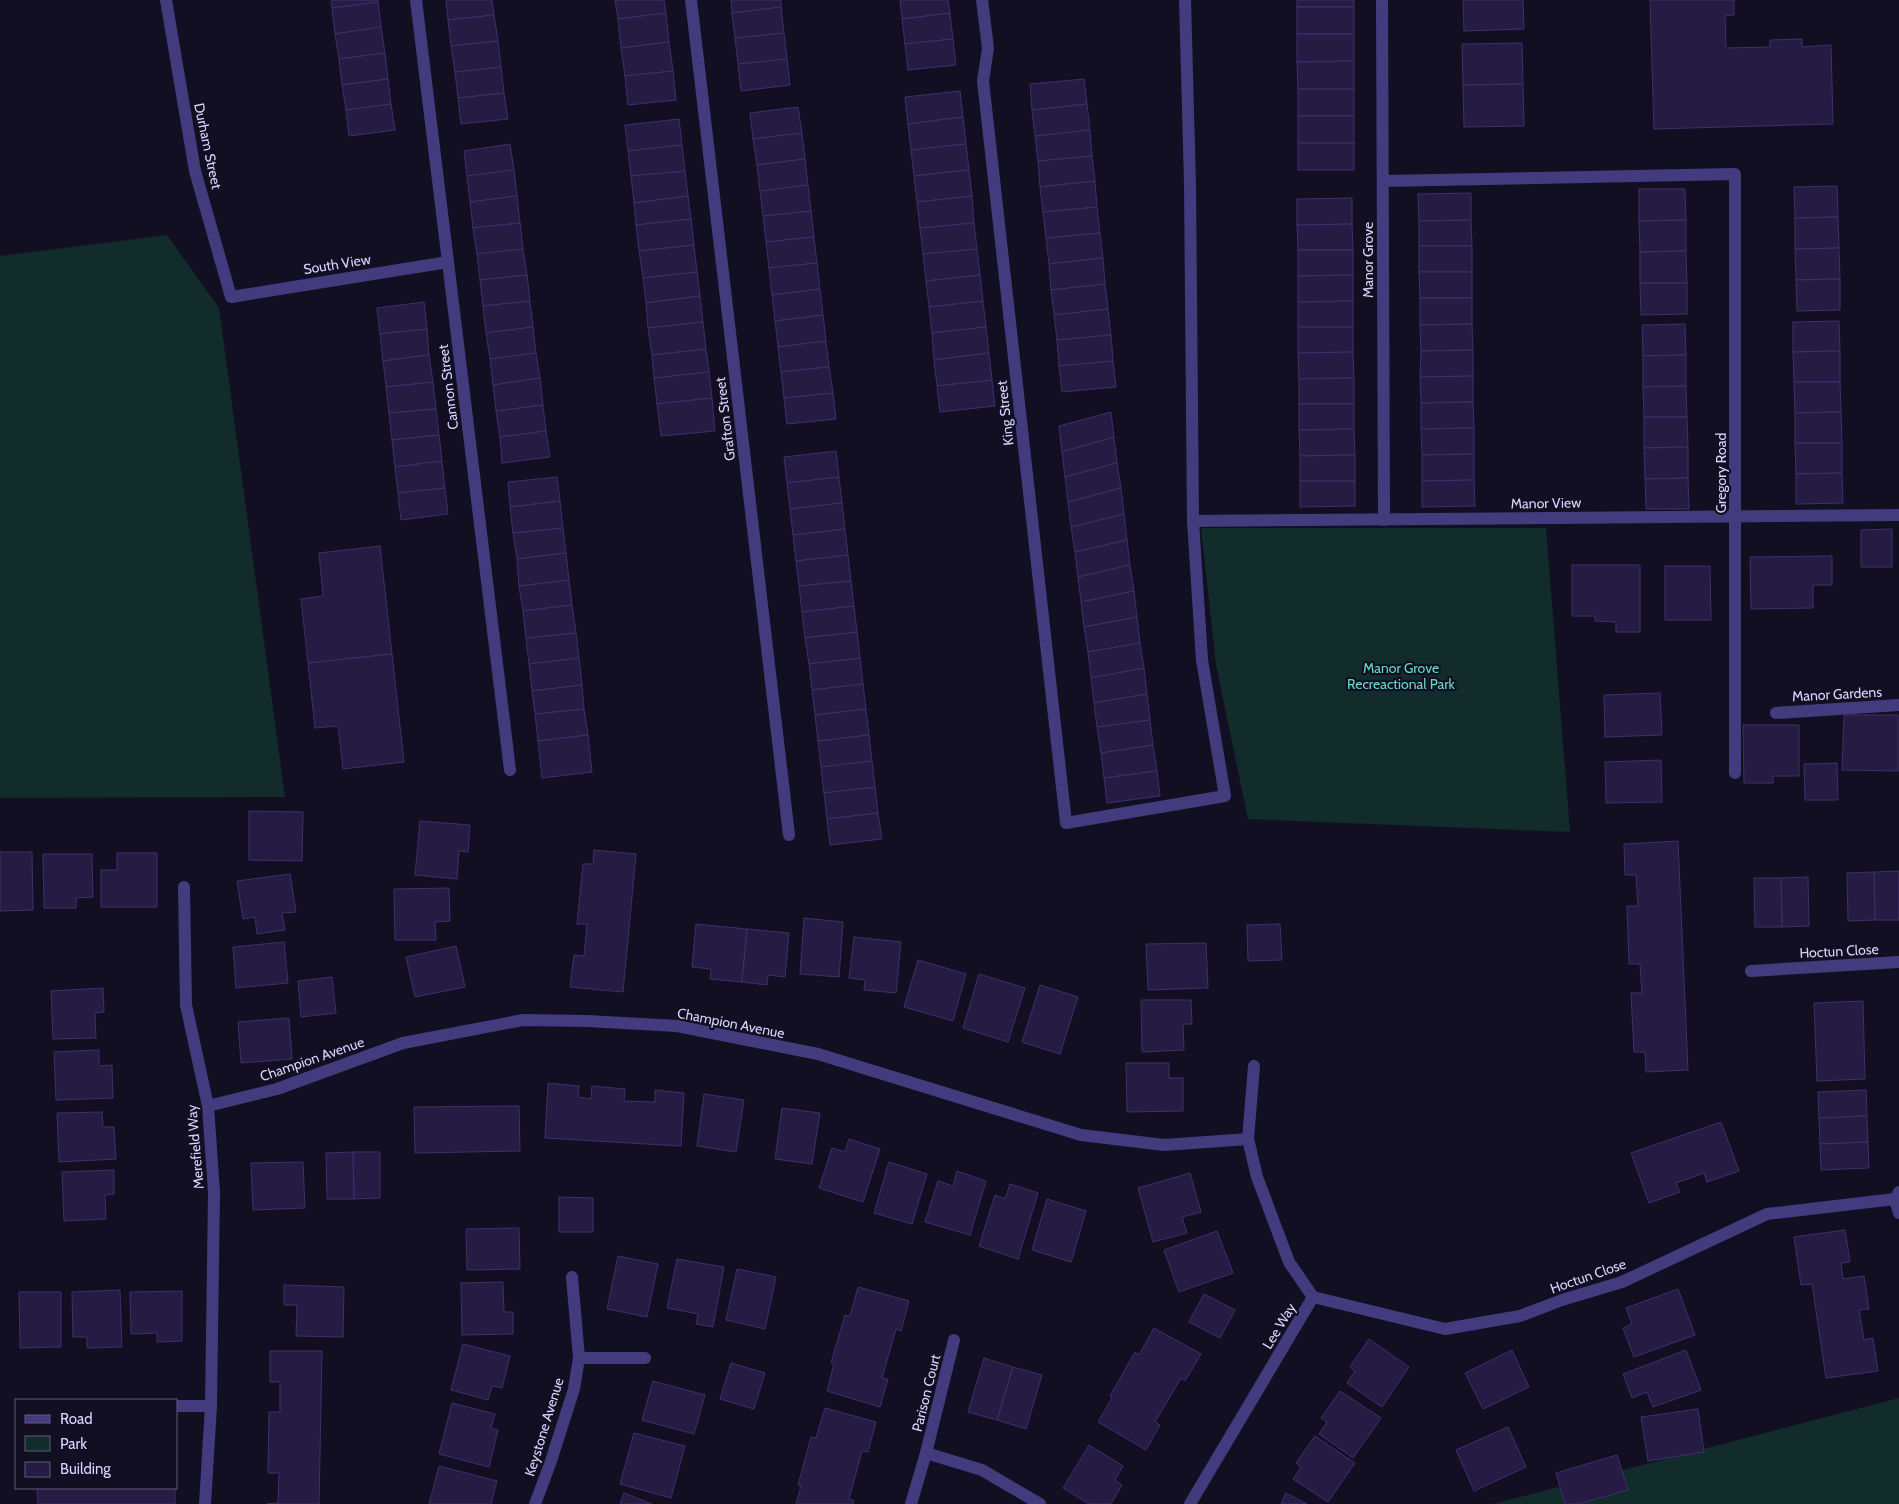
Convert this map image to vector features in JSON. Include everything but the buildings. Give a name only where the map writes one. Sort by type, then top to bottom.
[{"type":"street","name":"Durham Street","points":[[166,0],[195,170],[231,297]]},
{"type":"street","name":"Cannon Street","points":[[416,0],[510,770]]},
{"type":"street","name":"Grafton Street","points":[[690,0],[789,836]]},
{"type":"street","name":"King Street","points":[[982,0],[988,48],[983,81],[1066,823],[1225,796],[1202,660],[1193,521]]},
{"type":"street","points":[[1185,0],[1190,184],[1193,521]]},
{"type":"street","name":"Manor Grove","points":[[1382,0],[1384,520]]},
{"type":"street","name":"Gregory Road","points":[[1383,181],[1735,174],[1735,773]]},
{"type":"street","name":"South View","points":[[231,297],[448,262]]},
{"type":"street","name":"Manor View","points":[[1193,521],[1899,515]]},
{"type":"street","name":"Manor Gardens","points":[[1776,713],[1899,705]]},
{"type":"street","name":"Merefield Way","points":[[184,887],[186,1005],[208,1106],[214,1192],[211,1406],[205,1504]]},
{"type":"street","name":"Hoctun Close","points":[[1751,971],[1899,962]]},
{"type":"street","name":"Champion Avenue","points":[[208,1106],[277,1089],[403,1043],[523,1020],[587,1021],[677,1026],[818,1054],[1081,1135],[1164,1146],[1248,1139]]},
{"type":"street","name":"Lee Way","points":[[1190,1504],[1313,1297],[1289,1262],[1257,1177],[1248,1139],[1254,1066]]},
{"type":"street","name":"Hoctun Close","points":[[1313,1297],[1445,1329],[1520,1316],[1562,1300],[1622,1282],[1767,1214],[1897,1196],[1899,1213]]},
{"type":"street","name":"Keystone Avenue","points":[[535,1504],[574,1390],[578,1358],[572,1277]]},
{"type":"street","name":"Parison Court","points":[[911,1504],[926,1453],[954,1340]]},
{"type":"street","points":[[578,1358],[646,1358]]},
{"type":"street","points":[[178,1406],[211,1406]]},
{"type":"street","name":"Parison Court","points":[[926,1453],[982,1470],[1040,1504]]},
{"type":"green space","points":[[167,235],[219,308],[285,797],[0,798],[0,256]]},
{"type":"green space","name":"Manor Grove Recreactional Park","points":[[1201,528],[1546,528],[1570,832],[1248,819],[1216,665]]},
{"type":"green space","points":[[1899,1398],[1899,1504],[1493,1504]]}]
